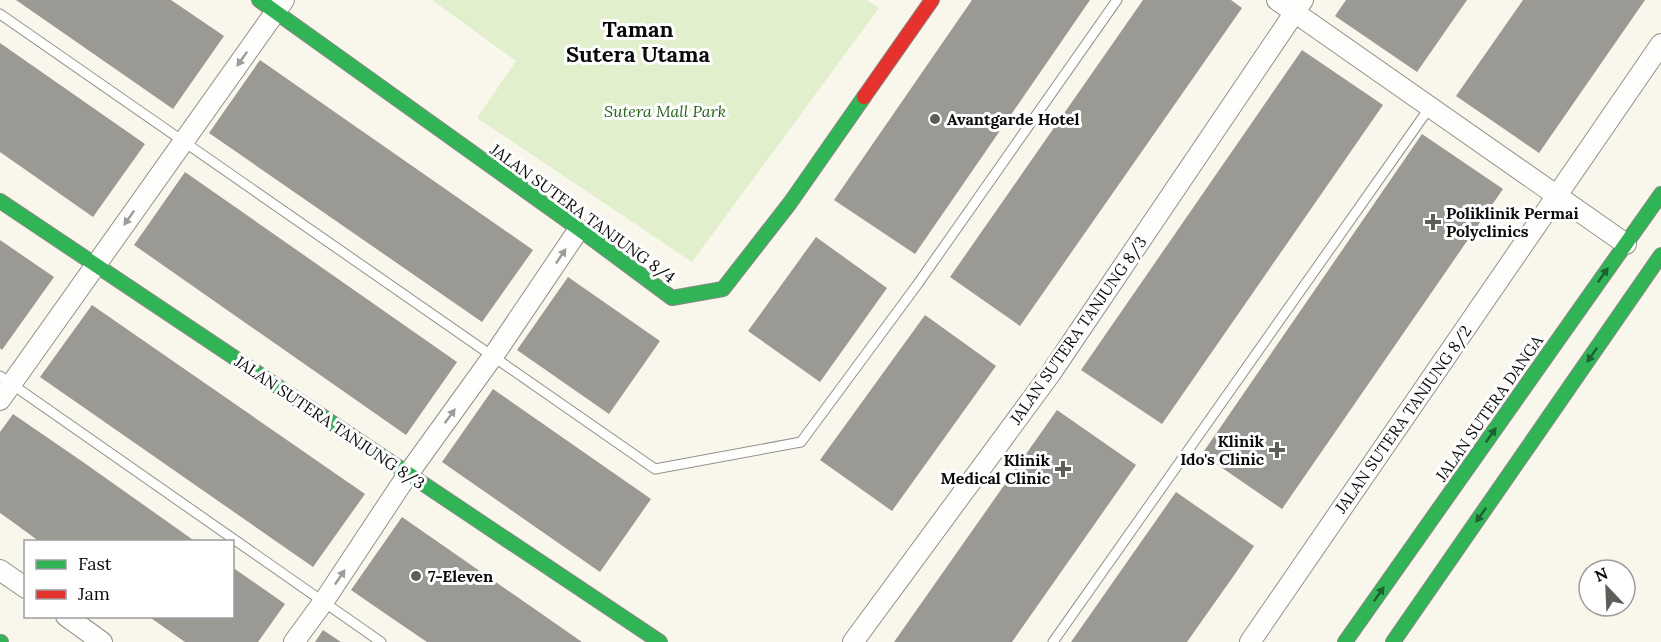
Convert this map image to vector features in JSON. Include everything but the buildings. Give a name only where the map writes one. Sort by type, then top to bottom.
[{"type":"street","name":"JALAN SUTERA TANJUNG 8/4","points":[[259,0],[280,6],[672,298],[723,289],[790,203],[932,0]]},
{"type":"street","points":[[1276,0],[1298,6],[1430,107],[1626,244]]},
{"type":"street","points":[[0,400],[6,380],[95,266],[280,6]]},
{"type":"street","name":"JALAN SUTERA TANJUNG 8/3","points":[[853,642],[1051,374],[1298,6]]},
{"type":"street","name":"JALAN SUTERA TANJUNG 8/2","points":[[1250,642],[1661,44]]},
{"type":"street","name":"JALAN SUTERA DANGA","points":[[1345,642],[1661,194]]},
{"type":"street","name":"JALAN SUTERA TANJUNG 8/3","points":[[0,201],[660,642]]},
{"type":"street","points":[[294,642],[579,229]]},
{"type":"street","points":[[1393,642],[1661,255]]},
{"type":"street","points":[[0,570],[24,587]]},
{"type":"street","points":[[69,618],[102,642]]},
{"type":"lane","points":[[0,14],[655,469],[801,442],[917,285],[1117,0]]},
{"type":"lane","points":[[1053,642],[1430,107]]},
{"type":"lane","points":[[6,380],[381,642]]},
{"type":"green space","name":"Sutera Mall Park","points":[[432,0],[867,0],[879,8],[692,262],[477,118],[516,61]]},
{"type":"traffic: fast","points":[[259,0],[672,298],[723,289],[790,203],[864,97]]},
{"type":"traffic: fast","points":[[1345,642],[1661,194]]},
{"type":"traffic: fast","points":[[0,201],[660,642]]},
{"type":"traffic: fast","points":[[1393,642],[1661,255]]},
{"type":"traffic: jam","points":[[864,97],[932,0]]},
{"type":"place","name":"Avantgarde Hotel","points":[[935,119]]},
{"type":"place","name":"Poliklinik Permai Polyclinics","points":[[1433,222]]},
{"type":"place","name":"Klinik Ido's Clinic","points":[[1277,450]]},
{"type":"place","name":"Klinik Medical Clinic","points":[[1063,469]]},
{"type":"place","name":"7-Eleven","points":[[416,576]]},
{"type":"district","name":"Taman Sutera Utama","points":[[638,42]]}]
